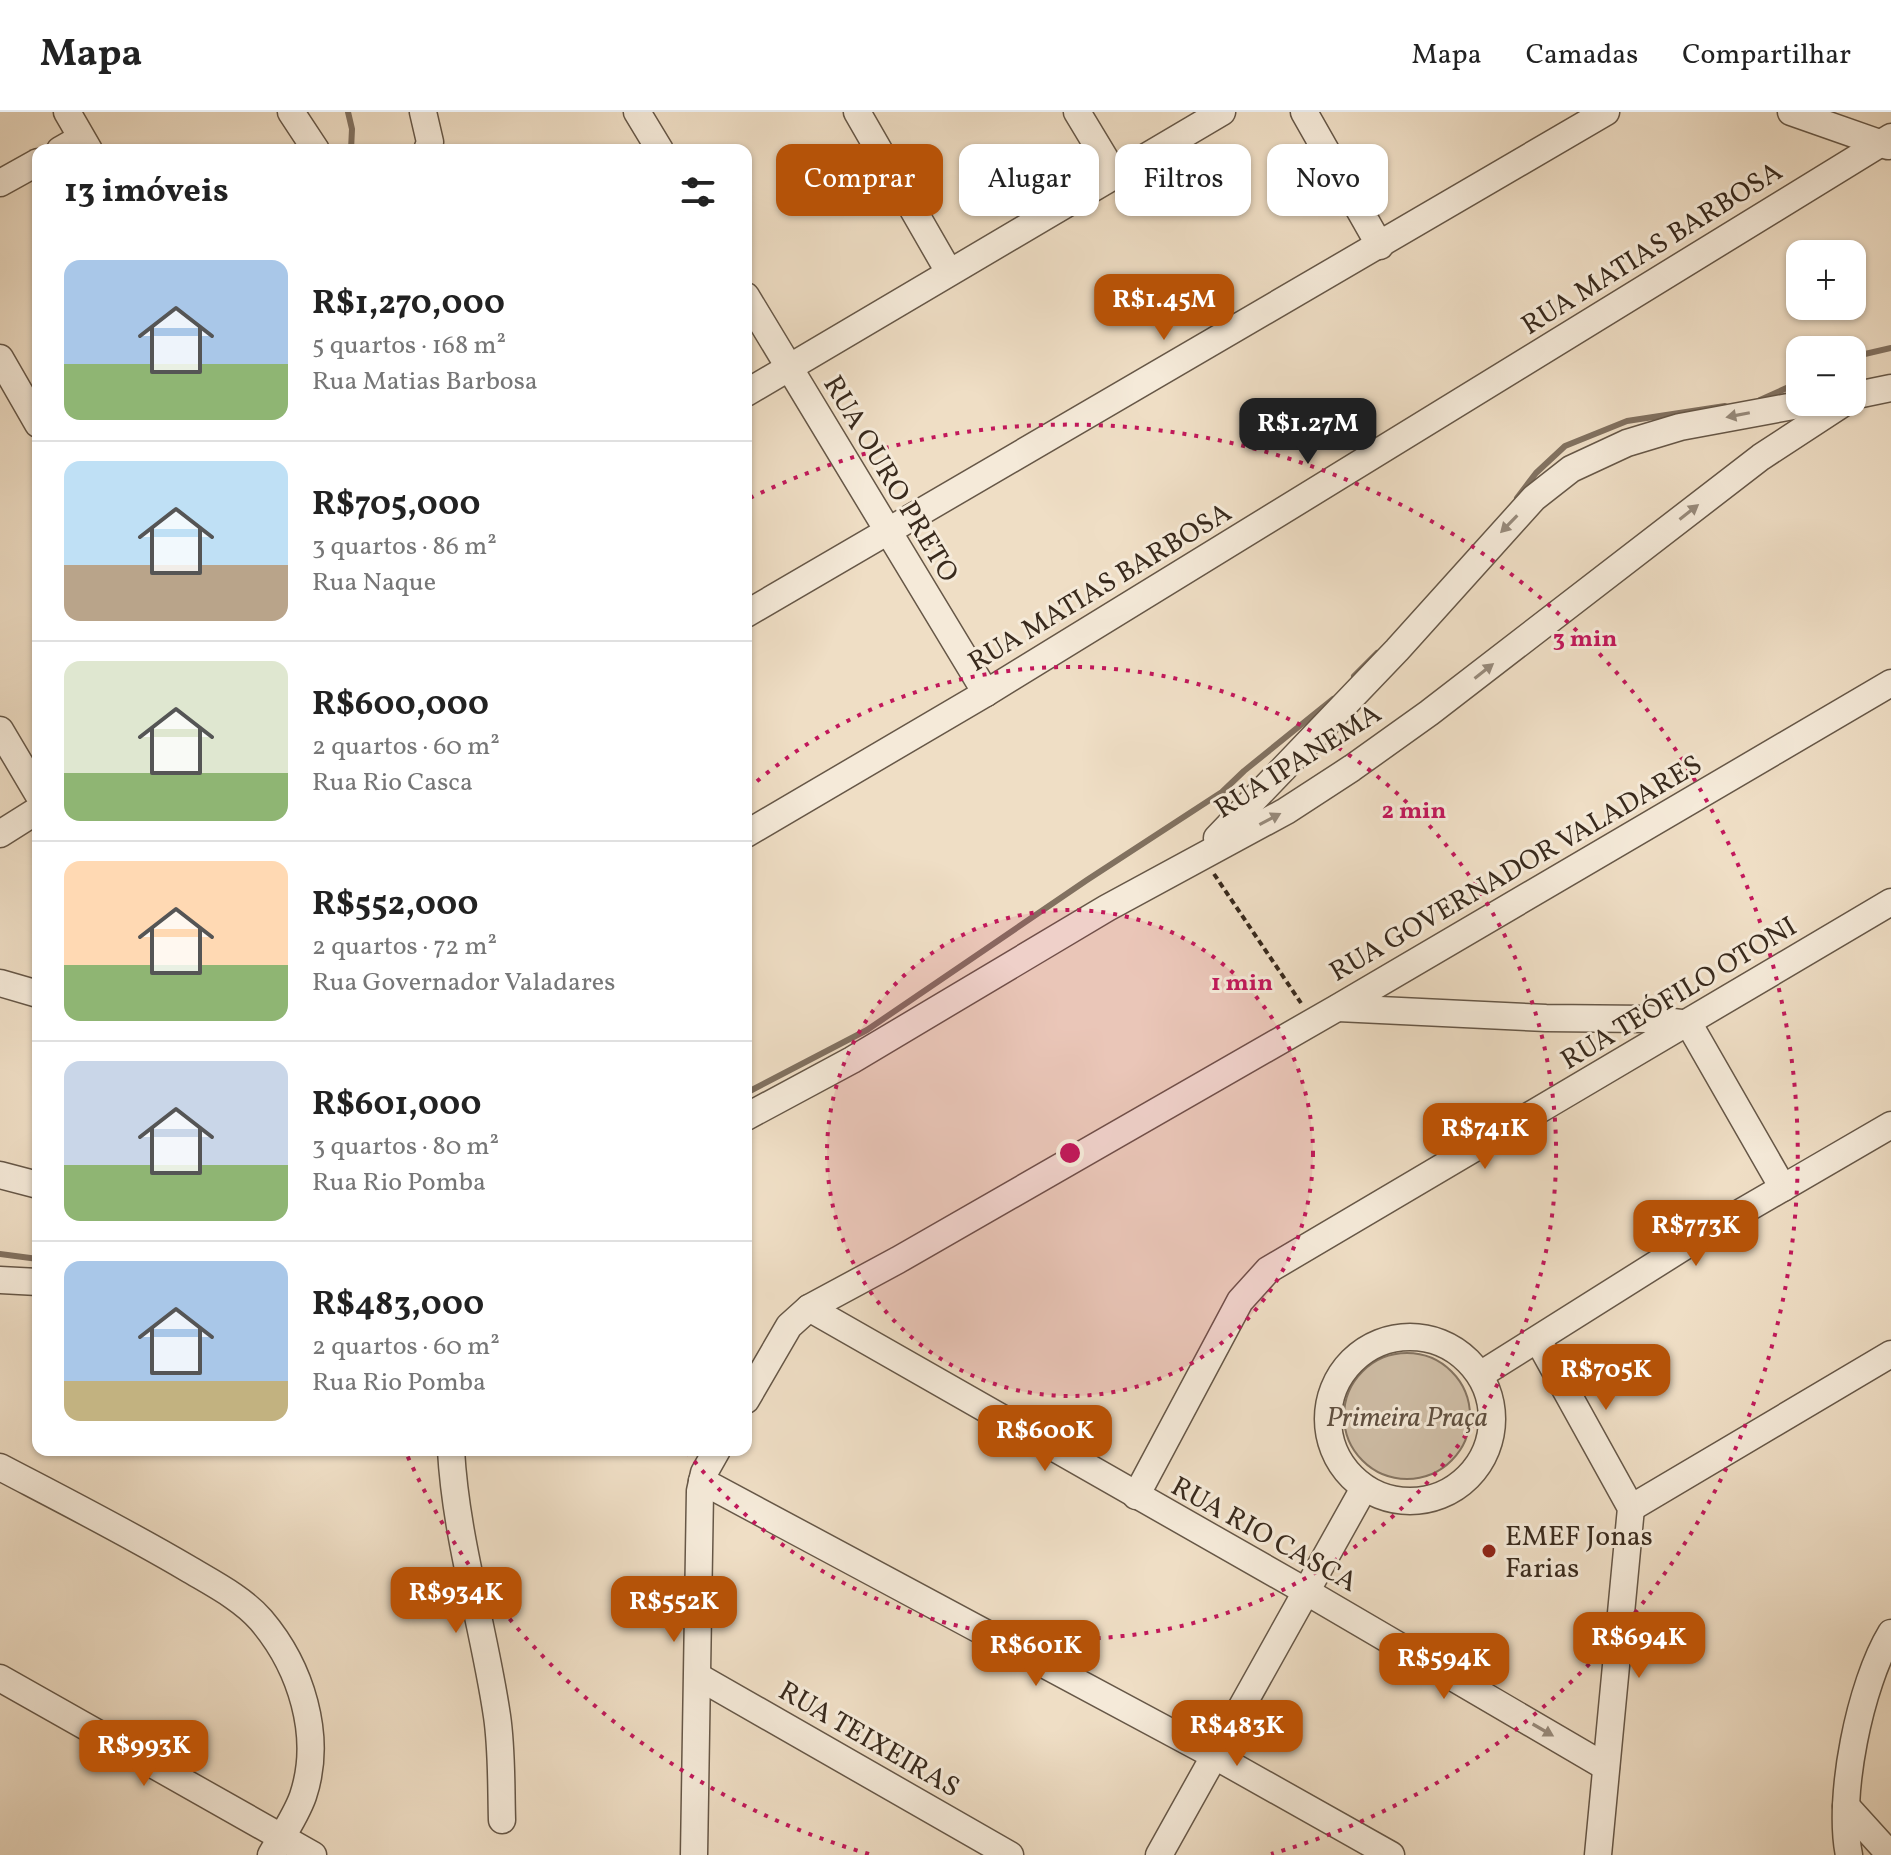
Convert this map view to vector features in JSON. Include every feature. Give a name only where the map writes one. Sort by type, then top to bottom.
[{"type":"street","points":[[67,112],[76,144]]},
{"type":"street","points":[[291,112],[312,144]]},
{"type":"street","points":[[423,112],[429,144]]},
{"type":"street","points":[[637,112],[656,144]]},
{"type":"street","points":[[857,112],[949,272]]},
{"type":"street","points":[[752,389],[1115,175],[1077,112]]},
{"type":"street","points":[[1168,144],[1222,112]]},
{"type":"street","points":[[1304,112],[1380,246]]},
{"type":"street","points":[[752,610],[1606,112]]},
{"type":"street","points":[[1791,112],[1887,142]]},
{"type":"street","name":"RUA MATIAS BARBOSA","points":[[752,830],[986,693],[1887,142]]},
{"type":"street","points":[[0,183],[32,165]]},
{"type":"street","name":"RUA OURO PRETO","points":[[752,306],[986,693]]},
{"type":"street","points":[[0,358],[32,414]]},
{"type":"street","name":"RUA IPANEMA","points":[[1866,394],[1891,388]]},
{"type":"street","points":[[1201,855],[1397,650],[1534,498],[1571,469],[1627,443],[1680,427],[1786,407]]},
{"type":"street","name":"RUA IPANEMA","points":[[752,1114],[852,1060],[1201,855],[1286,811],[1442,703],[1761,457],[1824,416]]},
{"type":"street","name":"RUA GOVERNADOR VALADARES","points":[[752,1390],[789,1326],[809,1308],[1337,1008],[1891,683]]},
{"type":"street","points":[[0,730],[32,784]]},
{"type":"street","points":[[0,834],[32,814]]},
{"type":"street","name":"RUA TEÓFILO OTONI","points":[[1136,1496],[1240,1301],[1268,1270],[1891,902]]},
{"type":"street","points":[[0,983],[32,992]]},
{"type":"street","points":[[1337,1008],[1546,1018],[1648,1019],[1689,1024],[1783,1188]]},
{"type":"street","points":[[1480,1375],[1712,1229],[1891,1125]]},
{"type":"street","points":[[0,1175],[32,1183]]},
{"type":"street","points":[[0,1280],[32,1282]]},
{"type":"street","name":"RUA RIO CASCA","points":[[809,1308],[1307,1592],[1606,1767]]},
{"type":"street","points":[[1409,1336],[1430,1338],[1466,1358],[1480,1375],[1489,1397],[1492,1422],[1487,1446],[1475,1468],[1458,1486],[1436,1497],[1411,1502],[1386,1498],[1364,1488],[1348,1474],[1336,1457],[1328,1427],[1330,1396],[1352,1360],[1369,1347],[1388,1339],[1409,1336]]},
{"type":"street","points":[[1538,1340],[1631,1508],[1600,1853]]},
{"type":"street","points":[[1631,1508],[1891,1354]]},
{"type":"street","points":[[451,1456],[497,1717],[502,1820]]},
{"type":"street","points":[[694,1855],[700,1491],[714,1456]]},
{"type":"street","points":[[0,1467],[231,1595],[260,1619],[281,1647],[299,1684],[310,1726],[310,1763],[303,1797],[276,1846]]},
{"type":"street","points":[[702,1481],[1215,1756],[1391,1855]]},
{"type":"street","points":[[1159,1855],[1364,1488]]},
{"type":"street","points":[[1849,1855],[1844,1822],[1853,1748],[1866,1692],[1891,1633]]},
{"type":"street","name":"RUA TEIXEIRAS","points":[[699,1677],[1010,1855]]},
{"type":"street","points":[[0,1678],[276,1846],[313,1855]]},
{"type":"street","points":[[1846,1806],[1881,1850]]},
{"type":"path","points":[[1201,855],[1313,1021]]},
{"type":"green space","name":"Primeira Praça","points":[[1407,1353],[1431,1358],[1452,1371],[1465,1392],[1470,1416],[1465,1440],[1452,1461],[1431,1474],[1407,1479],[1383,1474],[1362,1461],[1349,1440],[1344,1416],[1349,1392],[1362,1371],[1383,1358]]},
{"type":"waterway","points":[[348,112],[351,144]]},
{"type":"waterway","points":[[1866,354],[1891,348]]},
{"type":"waterway","points":[[1760,400],[1786,388]]},
{"type":"waterway","points":[[1517,498],[1536,473],[1565,446],[1627,421],[1725,406]]},
{"type":"waterway","points":[[1354,676],[1377,653]]},
{"type":"waterway","points":[[752,1090],[867,1030],[1222,792],[1333,699]]},
{"type":"waterway","points":[[0,1254],[32,1258]]},
{"type":"place","name":"EMEF Jonas Farias","points":[[1489,1551]]}]
